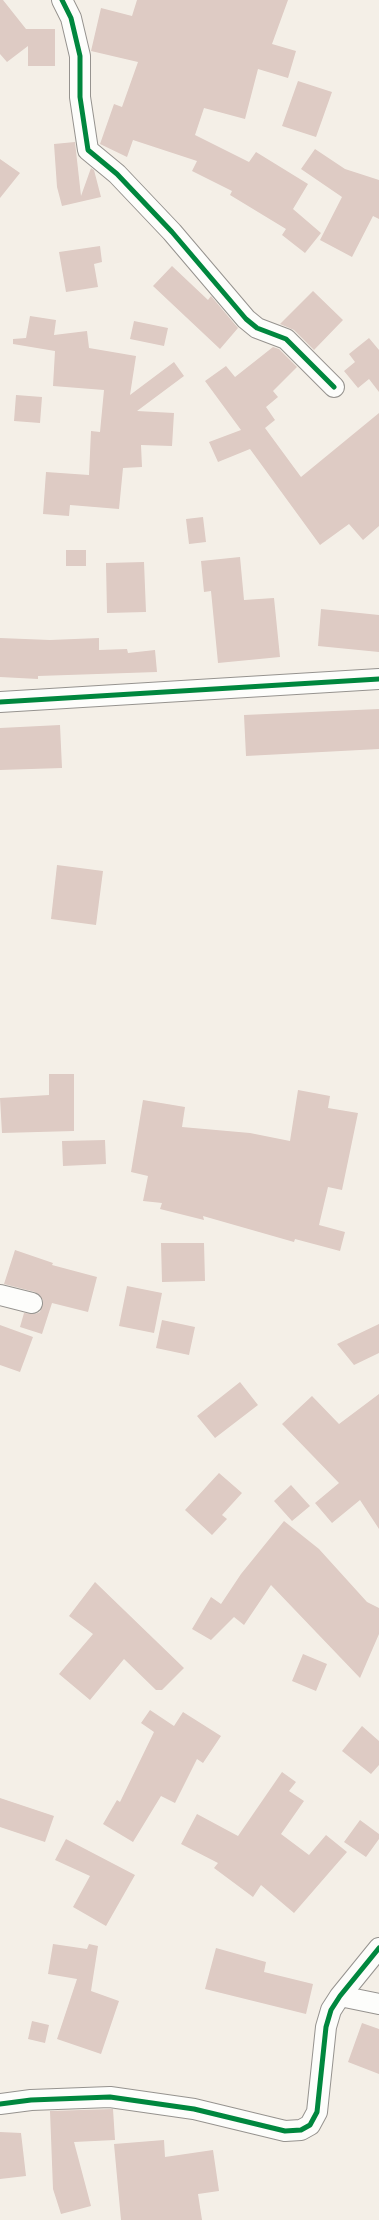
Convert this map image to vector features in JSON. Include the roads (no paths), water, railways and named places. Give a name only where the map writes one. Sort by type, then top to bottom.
[{"type":"street","points":[[62,0],[71,18],[80,56],[80,97],[88,150],[117,174],[172,232],[246,319],[257,328],[286,340],[334,387]]},
{"type":"street","points":[[0,702],[379,679]]},
{"type":"street","points":[[0,1295],[32,1303]]},
{"type":"street","points":[[0,2104],[31,2100],[110,2097],[194,2109],[285,2131],[301,2130],[310,2125],[317,2112],[326,2027],[331,2010],[379,1948]]},
{"type":"street","points":[[340,1996],[379,2004]]}]
